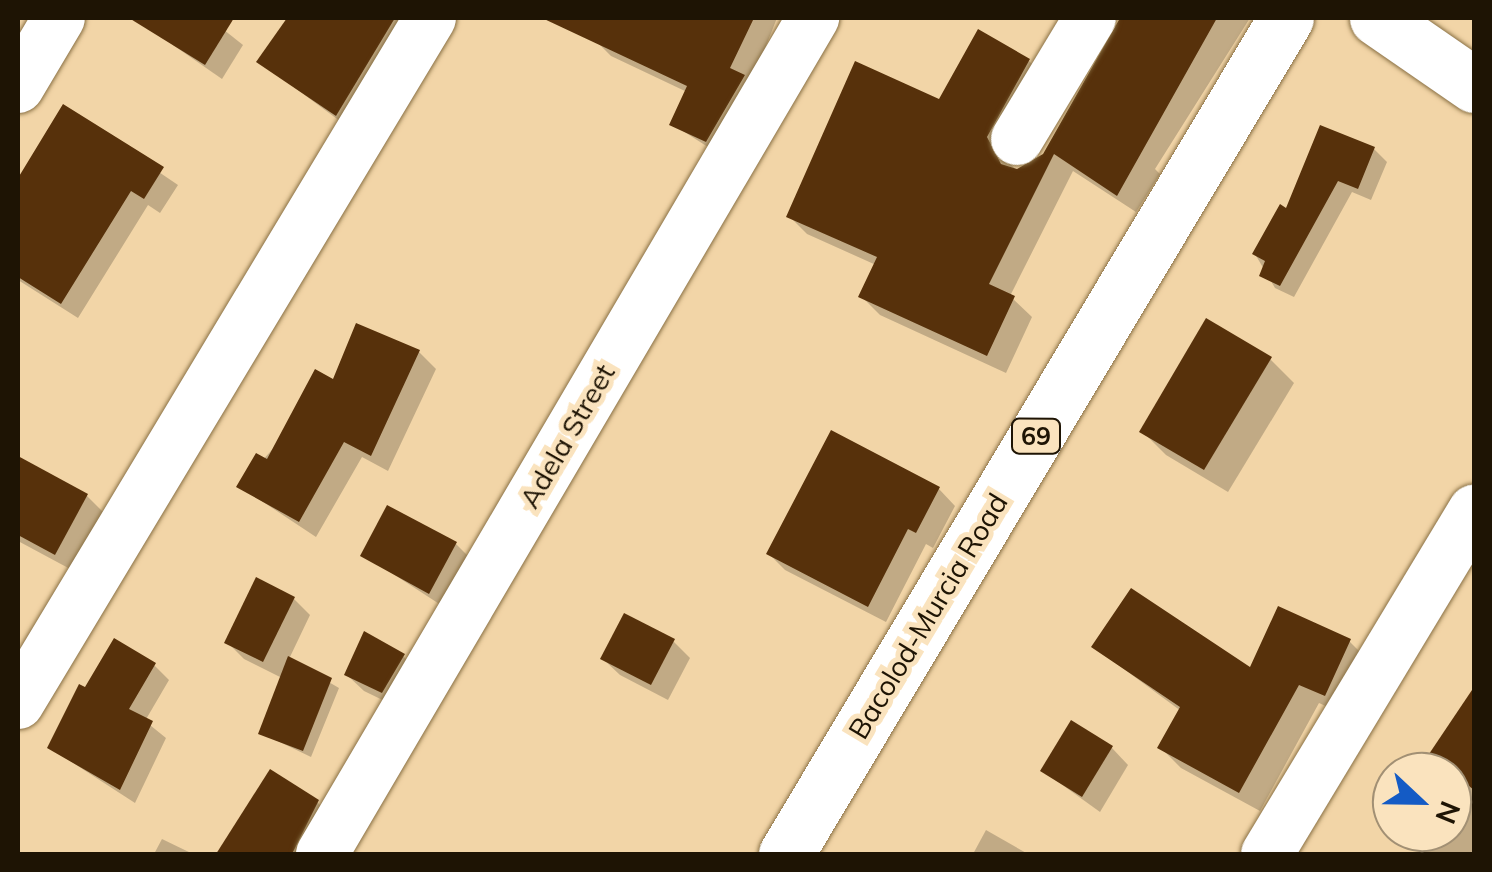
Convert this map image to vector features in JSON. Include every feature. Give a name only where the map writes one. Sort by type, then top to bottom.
[{"type":"main road","name":"Bacolod-Murcia Road","points":[[786,854],[1286,18]]},
{"type":"main road","points":[[1377,18],[1474,85]]},
{"type":"street","points":[[18,87],[59,18]]},
{"type":"street","points":[[18,704],[430,18]]},
{"type":"street","name":"Adela Street","points":[[322,854],[813,18]]},
{"type":"street","points":[[1017,139],[1090,18]]},
{"type":"street","points":[[1268,854],[1474,511]]},
{"type":"building","points":[[129,18],[234,18],[205,65]]},
{"type":"building","points":[[287,18],[395,18],[336,116],[256,62]]},
{"type":"building","points":[[542,18],[754,18],[730,68],[745,75],[706,142],[669,125],[687,86]]},
{"type":"building","points":[[1120,18],[1217,18],[1117,196],[1054,154],[989,284],[1015,296],[987,356],[858,297],[877,257],[786,217],[855,61],[939,99],[978,29],[1030,59],[987,137],[1001,164],[1017,169],[1043,154]]},
{"type":"building","points":[[63,104],[164,167],[144,199],[131,191],[61,304],[18,277],[18,178]]},
{"type":"building","points":[[1320,125],[1375,147],[1358,189],[1338,181],[1280,286],[1259,276],[1265,261],[1252,254],[1280,204],[1286,208]]},
{"type":"building","points":[[1206,318],[1272,357],[1204,470],[1139,432]]},
{"type":"building","points":[[356,323],[420,350],[371,456],[344,442],[299,522],[236,487],[256,453],[267,459],[315,369],[333,379]]},
{"type":"building","points":[[831,430],[940,487],[916,533],[908,529],[868,607],[766,554]]},
{"type":"building","points":[[18,456],[88,494],[55,555],[18,535]]},
{"type":"building","points":[[387,505],[457,542],[429,594],[360,556]]},
{"type":"building","points":[[256,577],[295,597],[263,662],[224,643]]},
{"type":"building","points":[[1131,588],[1250,667],[1278,606],[1351,639],[1325,696],[1299,685],[1239,793],[1157,748],[1180,707],[1091,647]]},
{"type":"building","points":[[624,613],[675,639],[651,685],[600,659]]},
{"type":"building","points":[[364,631],[405,654],[382,693],[344,675]]},
{"type":"building","points":[[114,638],[156,663],[129,709],[153,721],[120,790],[47,748],[79,684],[85,687]]},
{"type":"building","points":[[288,656],[332,678],[303,751],[258,734]]},
{"type":"building","points":[[1474,687],[1474,790],[1472,752],[1430,752]]},
{"type":"building","points":[[1071,720],[1113,746],[1082,797],[1040,771]]},
{"type":"building","points":[[270,769],[319,800],[292,854],[216,854]]}]
